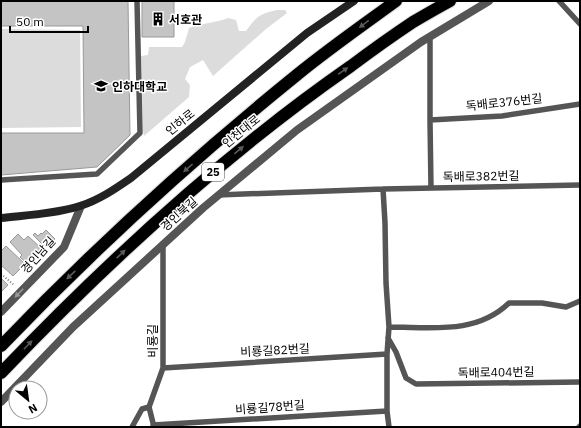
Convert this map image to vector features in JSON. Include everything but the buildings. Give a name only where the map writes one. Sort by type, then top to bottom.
[{"type":"highway","name":"인천대로","points":[[1,346],[46,299],[150,200],[299,73],[396,1]]},
{"type":"highway","name":"인천대로","points":[[1,373],[63,309],[164,214],[241,148],[317,89],[413,22],[450,1]]},
{"type":"main road","name":"인하로","points":[[1,218],[44,214],[81,206],[105,195],[131,178],[308,33],[354,1]]},
{"type":"street","name":"경인북길","points":[[1,402],[73,327],[162,245],[218,195],[297,130],[430,36],[489,1]]},
{"type":"street","name":"경인남길","points":[[1,312],[64,247],[81,206]]},
{"type":"lane","points":[[1,180],[97,174],[140,133],[137,1]]},
{"type":"lane","points":[[559,1],[580,24]]},
{"type":"lane","points":[[430,36],[432,188]]},
{"type":"lane","name":"독배로376번길","points":[[430,120],[502,116],[580,104]]},
{"type":"lane","name":"독배로382번길","points":[[218,195],[580,184]]},
{"type":"lane","points":[[383,189],[386,223],[386,283],[389,328],[387,410],[389,427]]},
{"type":"lane","name":"비룡길","points":[[132,427],[142,409],[149,407],[163,368],[162,245]]},
{"type":"lane","points":[[389,328],[462,327],[471,325],[499,312],[509,303],[542,303],[566,307],[580,301]]},
{"type":"lane","name":"독배로404번길","points":[[388,338],[396,352],[406,378],[412,383],[416,384],[580,382]]},
{"type":"lane","name":"비룡길82번길","points":[[163,368],[388,354]]},
{"type":"lane","name":"비룡길78번길","points":[[149,407],[153,426],[387,410]]},
{"type":"path","points":[[1,274],[21,291]]},
{"type":"shaded area","points":[[277,10],[285,10],[287,13],[266,29],[213,76],[203,60],[190,67],[185,79],[190,85],[189,97],[144,136],[141,56],[148,55],[149,47],[182,47],[189,28],[228,18],[236,20],[239,31],[246,31],[259,16]]},
{"type":"shaded area","points":[[1,29],[80,30],[81,127],[1,128]]},
{"type":"place","name":"서호관","points":[[158,19]]},
{"type":"place","name":"인하대학교","points":[[101,86]]}]
